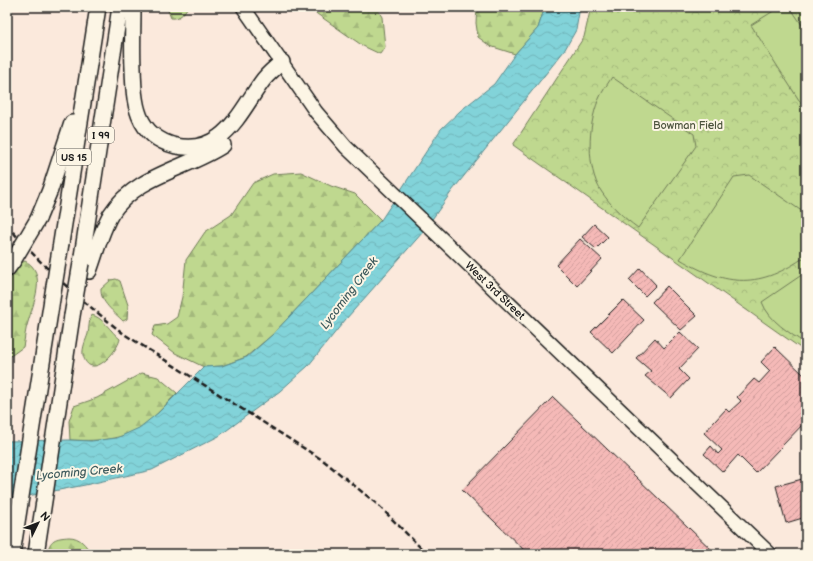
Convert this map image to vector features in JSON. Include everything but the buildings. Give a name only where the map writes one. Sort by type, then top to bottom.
[{"type":"highway","points":[[10,265],[31,234],[56,173],[88,70],[98,7]]},
{"type":"highway","name":"I 99","points":[[85,267],[120,7]]},
{"type":"highway","points":[[133,7],[134,94],[136,107],[140,118],[150,132],[160,139],[172,144],[185,147],[198,146],[221,136],[265,78],[282,62]]},
{"type":"highway","points":[[36,554],[72,316],[85,267],[107,221],[119,203],[140,186],[214,150],[231,139],[273,83],[282,62]]},
{"type":"highway","name":"US 15","points":[[12,554],[88,70]]},
{"type":"main road","name":"West 3rd Street","points":[[243,7],[326,124],[371,171],[770,554]]},
{"type":"green space","points":[[168,7],[188,7],[181,16],[171,18]]},
{"type":"green space","points":[[307,7],[376,7],[382,17],[385,47],[380,54],[363,46]]},
{"type":"green space","points":[[477,7],[545,7],[538,28],[515,54],[490,46],[478,37],[476,23]]},
{"type":"green space","name":"Bowman Field","points":[[591,7],[806,7],[806,352],[513,145],[584,37]]},
{"type":"green space","points":[[780,7],[790,7],[806,31],[806,111],[751,25]]},
{"type":"green space","points":[[612,77],[694,134],[696,146],[638,228],[627,220],[609,202],[601,191],[596,181],[591,159],[590,146],[592,122],[599,98]]},
{"type":"green space","points":[[301,172],[331,186],[355,194],[381,220],[272,335],[246,357],[222,366],[204,367],[175,353],[152,335],[155,326],[167,324],[177,317],[182,297],[186,260],[205,232],[231,215],[253,183],[273,174]]},
{"type":"green space","points":[[749,175],[806,214],[806,256],[789,267],[774,274],[758,279],[743,280],[728,279],[713,275],[680,259],[734,177]]},
{"type":"green space","points":[[25,261],[32,266],[36,273],[37,289],[26,328],[23,347],[7,357],[7,279],[21,263]]},
{"type":"green space","points":[[806,272],[806,344],[775,321],[765,309],[762,302]]},
{"type":"green space","points":[[116,279],[120,281],[128,305],[127,319],[123,321],[108,306],[101,294],[101,289],[111,280]]},
{"type":"green space","points":[[91,315],[103,321],[120,339],[118,345],[109,357],[97,365],[91,366],[86,363],[83,352]]},
{"type":"green space","points":[[142,373],[158,377],[177,393],[149,421],[130,433],[114,438],[70,440],[69,421],[74,406],[97,398]]},
{"type":"green space","points":[[69,537],[76,538],[82,542],[91,554],[47,554],[50,545],[54,540]]},
{"type":"water","name":"Lycoming Creek","points":[[545,7],[580,7],[576,30],[564,51],[452,191],[423,232],[346,319],[308,366],[280,391],[219,436],[152,470],[7,500],[7,441],[91,441],[117,438],[139,428],[158,413],[204,367],[222,366],[247,357],[272,335],[381,220],[441,129],[460,111],[494,84],[515,54],[538,28]]},
{"type":"railway","points":[[7,225],[48,269],[124,334],[324,461],[377,504],[427,554]]}]
